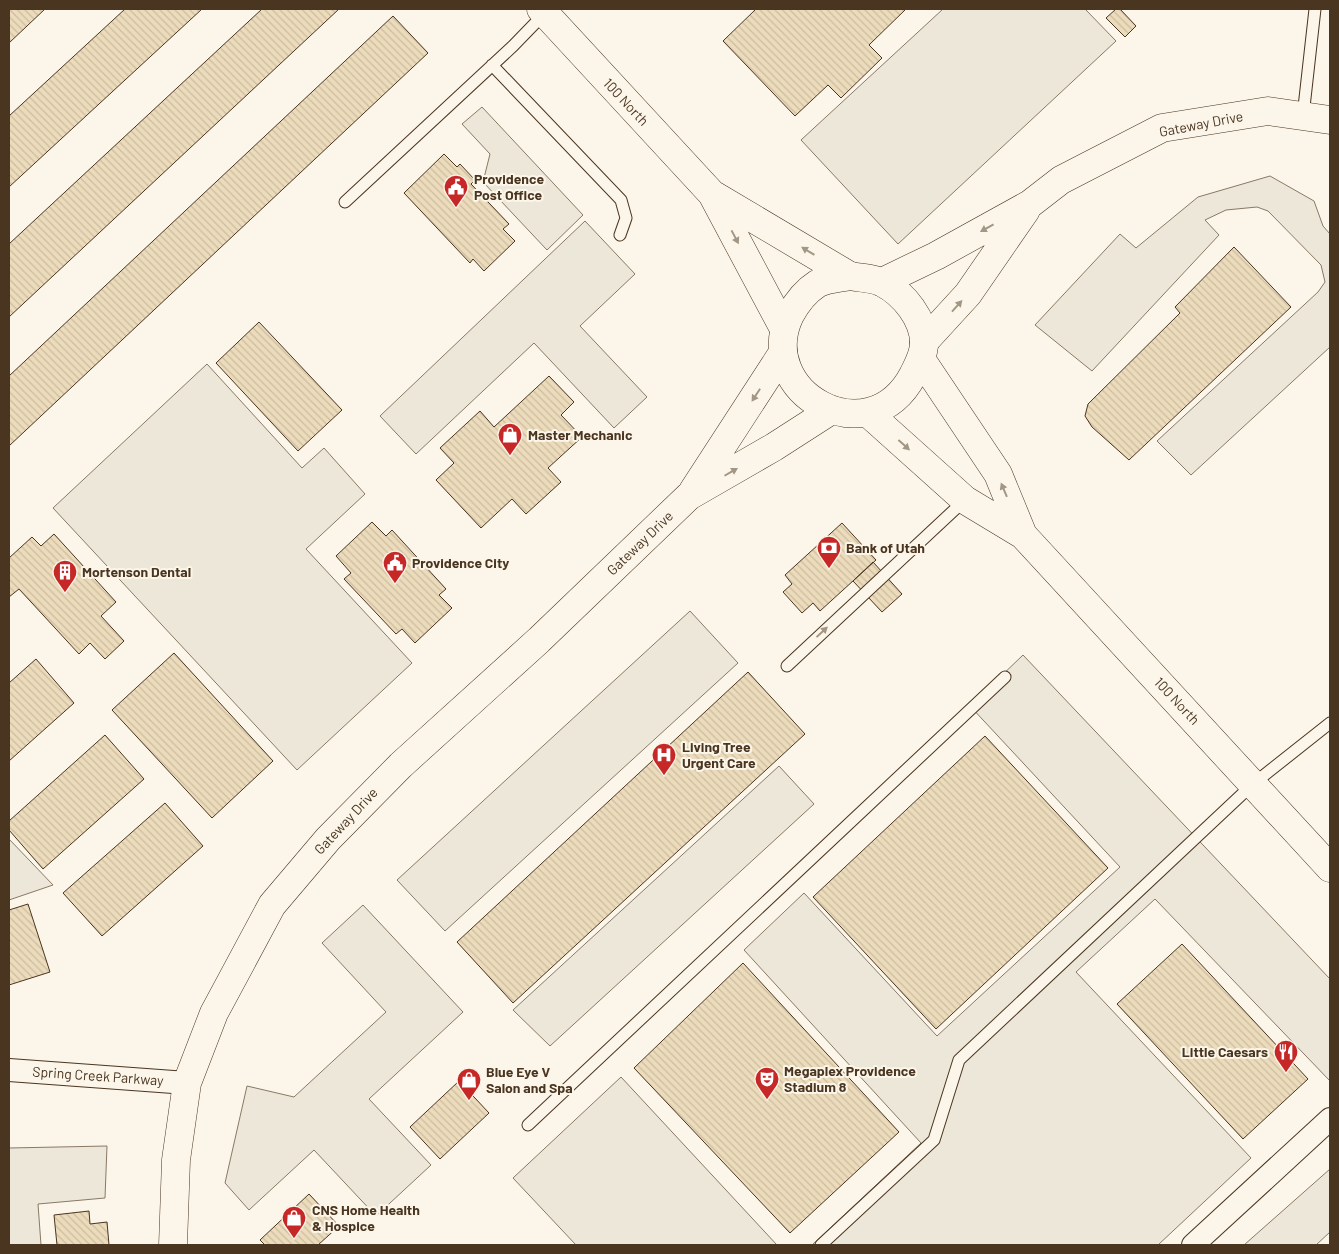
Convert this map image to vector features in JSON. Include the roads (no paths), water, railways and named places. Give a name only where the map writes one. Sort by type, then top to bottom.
[{"type":"main road","name":"100 North","points":[[543,11],[712,194],[850,276]]},
{"type":"main road","name":"Gateway Drive","points":[[882,282],[936,256],[1030,204],[1061,180],[1162,128],[1268,111],[1330,120]]},
{"type":"main road","name":"100 North","points":[[712,194],[783,342]]},
{"type":"main road","name":"Gateway Drive","points":[[923,351],[968,294],[1030,204]]},
{"type":"main road","points":[[850,276],[882,282],[902,296],[917,317],[923,351],[907,386],[888,404],[868,413],[847,414],[830,411],[808,396],[791,377],[783,342],[795,305],[818,284],[850,276]]},
{"type":"main road","name":"Gateway Drive","points":[[689,496],[783,342]]},
{"type":"main road","name":"100 North","points":[[923,351],[998,474],[1023,535]]},
{"type":"main road","name":"Gateway Drive","points":[[174,1245],[176,1160],[187,1083],[214,1013],[272,905],[328,839],[401,765],[539,640],[689,496],[774,447],[830,411]]},
{"type":"main road","name":"100 North","points":[[868,413],[965,500],[1023,535],[1330,868]]},
{"type":"street","name":"Spring Creek Parkway","points":[[9,1070],[187,1083]]},
{"type":"street","points":[[1193,1245],[1330,1119]]},
{"type":"lane","points":[[1303,116],[1315,9]]},
{"type":"lane","points":[[345,202],[492,65],[543,11]]},
{"type":"lane","points":[[492,65],[621,200],[626,218],[620,235]]},
{"type":"lane","points":[[787,666],[965,500]]},
{"type":"lane","points":[[528,1125],[1005,677]]},
{"type":"lane","points":[[821,1245],[934,1140],[959,1060],[1253,784],[1328,730]]},
{"type":"place","name":"Providence Post Office","points":[[456,208]]},
{"type":"place","name":"Master Mechanic","points":[[510,456]]},
{"type":"place","name":"Bank of Utah","points":[[829,569]]},
{"type":"place","name":"Providence City","points":[[395,584]]},
{"type":"place","name":"Mortenson Dental","points":[[65,593]]},
{"type":"place","name":"Living Tree Urgent Care","points":[[664,776]]},
{"type":"place","name":"Little Caesars","points":[[1286,1073]]},
{"type":"place","name":"Megaplex Providence Stadium 8","points":[[767,1100]]},
{"type":"place","name":"Blue Eye V Salon and Spa","points":[[469,1101]]},
{"type":"place","name":"CNS Home Health & Hospice","points":[[294,1239]]}]
